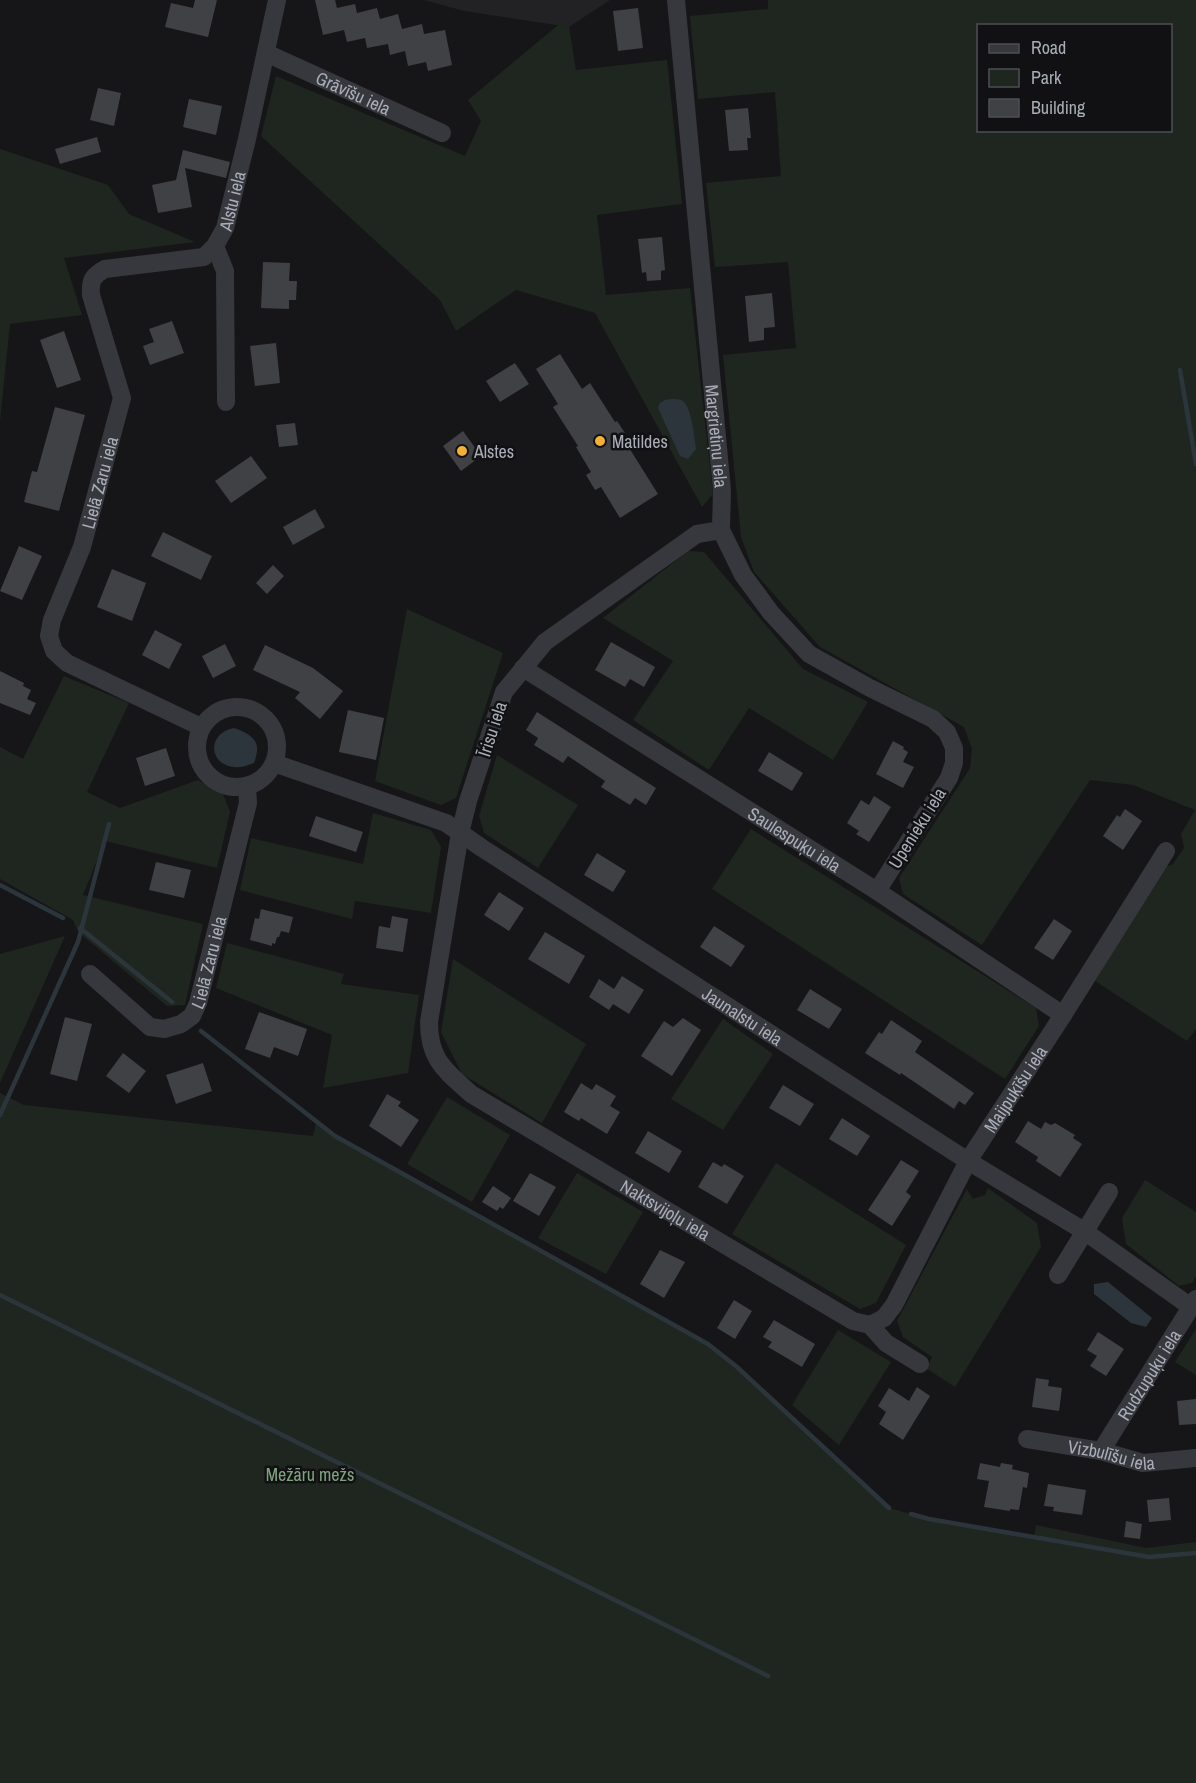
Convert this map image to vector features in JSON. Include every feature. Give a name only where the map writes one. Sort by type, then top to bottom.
[{"type":"street","name":"Alstu iela","points":[[226,402],[225,271],[216,246],[225,228],[278,0]]},
{"type":"street","name":"Margrietiņu iela","points":[[676,0],[722,490],[721,530],[743,576],[771,614],[809,654],[933,719],[947,732],[954,748],[954,763]]},
{"type":"street","name":"Grāvīšu iela","points":[[266,53],[442,133]]},
{"type":"street","name":"Lielā Zaru iela","points":[[201,727],[67,663],[54,651],[49,636],[51,620],[82,547],[122,398],[91,295],[90,283],[94,275],[105,269],[204,257],[216,246]]},
{"type":"street","name":"Īrisu iela","points":[[429,1037],[429,1022],[460,833],[468,801],[504,692],[545,642],[697,534],[721,530]]},
{"type":"street","name":"Saulespuķu iela","points":[[523,668],[877,891],[1063,1015]]},
{"type":"street","points":[[234,706],[255,710],[270,723],[277,743],[274,763],[264,778],[247,787],[228,787],[211,779],[199,764],[195,745],[201,727],[215,712],[234,706]]},
{"type":"street","name":"Jaunalstu iela","points":[[274,763],[446,823],[968,1161],[1084,1232],[1193,1303]]},
{"type":"street","name":"Upenieku iela","points":[[877,891],[949,778],[954,763]]},
{"type":"street","name":"Lielā Zaru iela","points":[[90,974],[150,1027],[164,1029],[176,1027],[192,1016],[198,1003],[248,802],[247,787]]},
{"type":"street","name":"Maijpuķīšu iela","points":[[870,1325],[884,1318],[894,1305],[968,1161],[1166,851]]},
{"type":"street","name":"Naktsvijoļu iela","points":[[429,1037],[438,1062],[471,1094],[853,1321],[870,1325],[886,1343],[920,1364]]},
{"type":"street","points":[[1058,1275],[1109,1192]]},
{"type":"street","name":"Rudzupuķu iela","points":[[1101,1451],[1193,1303]]},
{"type":"street","name":"Vizbulīšu iela","points":[[1027,1439],[1101,1451],[1143,1463],[1196,1458]]},
{"type":"shaded area","points":[[424,0],[610,0],[569,27],[464,11]]},
{"type":"shaded area","points":[[665,400],[682,401],[689,410],[696,449],[688,459],[680,456],[658,408]]},
{"type":"shaded area","points":[[234,728],[247,733],[254,740],[257,750],[254,763],[240,767],[229,766],[220,762],[216,755],[214,747],[217,739],[223,732]]},
{"type":"shaded area","points":[[1108,1282],[1152,1318],[1146,1327],[1131,1323],[1094,1294],[1094,1284]]},
{"type":"green space","points":[[768,0],[1196,0],[1196,1029],[1187,1041],[1095,981],[1164,867],[1172,865],[1184,848],[1181,834],[1195,810],[1133,785],[1090,780],[982,945],[903,894],[899,878],[970,768],[972,749],[964,727],[820,647],[754,572],[741,537],[723,355],[796,348],[788,262],[715,267],[706,183],[781,176],[775,92],[698,99],[690,16],[768,9]]},
{"type":"green space","points":[[558,25],[569,27],[576,70],[667,60],[682,204],[597,215],[606,295],[690,288],[713,494],[702,507],[595,313],[516,290],[456,331],[440,300],[261,136],[276,76],[465,156],[481,121],[468,100]]},
{"type":"green space","points":[[0,149],[108,185],[129,214],[195,242],[64,258],[82,315],[10,324],[0,422]]},
{"type":"green space","points":[[688,551],[704,552],[803,669],[868,702],[833,760],[749,708],[709,770],[633,720],[673,661],[603,618]]},
{"type":"green space","points":[[407,609],[503,653],[456,798],[441,805],[375,781]]},
{"type":"green space","points":[[64,676],[129,703],[87,792],[120,808],[198,780],[223,794],[230,812],[217,868],[105,841],[83,895],[203,924],[185,1005],[167,1006],[78,932],[73,920],[0,879],[0,747],[23,759]]},
{"type":"green space","points":[[497,755],[578,805],[538,868],[484,833],[479,816]]},
{"type":"green space","points":[[373,813],[431,830],[441,847],[431,913],[355,901],[352,919],[240,890],[251,838],[363,864]]},
{"type":"green space","points":[[751,829],[1036,1008],[1039,1026],[1005,1079],[712,889]]},
{"type":"green space","points":[[65,936],[0,1083],[0,954]]},
{"type":"green space","points":[[227,943],[344,974],[341,984],[419,995],[408,1073],[323,1088],[332,1035],[216,988]]},
{"type":"green space","points":[[453,959],[586,1044],[542,1123],[462,1074],[441,1032]]},
{"type":"green space","points":[[723,1019],[773,1054],[723,1130],[671,1099]]},
{"type":"green space","name":"Mežāru mežs","points":[[0,1093],[24,1105],[313,1136],[316,1122],[335,1136],[708,1344],[737,1367],[889,1508],[929,1519],[1034,1537],[1036,1525],[1146,1548],[1196,1542],[1196,1783],[0,1783]]},
{"type":"green space","points":[[447,1097],[510,1135],[472,1202],[407,1164]]},
{"type":"green space","points":[[776,1163],[906,1245],[876,1303],[860,1309],[732,1234]]},
{"type":"green space","points":[[577,1173],[643,1212],[606,1274],[538,1238]]},
{"type":"green space","points":[[1145,1180],[1196,1212],[1196,1276],[1192,1283],[1179,1286],[1126,1244],[1122,1218]]},
{"type":"green space","points":[[988,1188],[1037,1223],[1041,1247],[955,1387],[927,1369],[932,1357],[903,1337],[897,1321],[967,1189],[973,1199],[985,1195]]},
{"type":"green space","points":[[1196,1329],[1196,1375],[1175,1362]]},
{"type":"green space","points":[[838,1330],[891,1362],[839,1445],[792,1405]]},
{"type":"building","points":[[195,0],[217,0],[208,37],[165,27],[171,3],[193,8]]},
{"type":"building","points":[[315,0],[335,0],[337,8],[355,4],[357,13],[377,8],[380,19],[398,14],[402,29],[422,24],[424,34],[445,30],[452,65],[428,71],[426,62],[408,66],[405,51],[390,55],[388,44],[367,48],[365,38],[347,42],[344,30],[323,35]]},
{"type":"building","points":[[638,8],[643,48],[618,51],[613,11]]},
{"type":"building","points":[[98,88],[121,93],[114,126],[90,120]]},
{"type":"building","points":[[189,99],[222,106],[216,135],[183,127]]},
{"type":"building","points":[[748,108],[751,138],[747,138],[748,150],[729,151],[725,110]]},
{"type":"building","points":[[97,137],[101,152],[60,164],[55,149]]},
{"type":"building","points":[[183,150],[230,162],[226,178],[185,168],[192,207],[158,213],[152,185],[176,180]]},
{"type":"building","points":[[662,237],[665,270],[661,271],[661,280],[647,281],[646,272],[642,273],[638,239]]},
{"type":"building","points":[[263,262],[290,263],[289,281],[297,281],[296,300],[289,300],[289,309],[261,308]]},
{"type":"building","points":[[772,293],[775,327],[764,328],[764,340],[749,342],[745,296]]},
{"type":"building","points":[[172,321],[184,353],[150,365],[143,346],[154,342],[149,329]]},
{"type":"building","points":[[64,331],[81,380],[57,388],[40,340]]},
{"type":"building","points":[[276,343],[280,383],[255,386],[250,346]]},
{"type":"building","name":"Matildes","points":[[560,354],[582,389],[590,383],[615,422],[617,421],[625,433],[621,435],[658,494],[620,518],[601,487],[595,490],[586,475],[591,472],[576,447],[578,446],[553,407],[558,404],[536,369]]},
{"type":"building","points":[[515,363],[529,384],[500,402],[486,381]]},
{"type":"building","points":[[55,407],[85,415],[59,511],[24,502],[32,471],[37,472]]},
{"type":"building","points":[[295,423],[298,445],[279,447],[276,425]]},
{"type":"building","name":"Alstes","points":[[463,431],[481,456],[461,471],[443,446]]},
{"type":"building","points":[[251,456],[267,478],[231,503],[215,481]]},
{"type":"building","points":[[315,509],[325,527],[293,545],[283,527]]},
{"type":"building","points":[[163,532],[212,556],[201,580],[151,556]]},
{"type":"building","points":[[19,546],[42,556],[22,600],[0,591]]},
{"type":"building","points":[[273,565],[284,576],[267,594],[256,583]]},
{"type":"building","points":[[112,569],[146,583],[132,621],[97,607]]},
{"type":"building","points":[[155,630],[182,644],[169,669],[142,655]]},
{"type":"building","points":[[611,642],[655,667],[644,687],[630,679],[625,687],[595,670]]},
{"type":"building","points":[[225,644],[236,666],[213,678],[202,656]]},
{"type":"building","points":[[265,645],[313,668],[343,691],[320,719],[295,698],[300,692],[253,670]]},
{"type":"building","points":[[0,671],[24,683],[23,686],[31,690],[27,699],[36,703],[30,715],[0,703]]},
{"type":"building","points":[[348,710],[384,718],[376,760],[339,752]]},
{"type":"building","points":[[537,712],[656,788],[646,805],[635,798],[630,805],[601,787],[605,781],[568,756],[563,763],[534,745],[538,738],[526,730]]},
{"type":"building","points":[[893,741],[908,752],[903,762],[914,767],[903,788],[876,774]]},
{"type":"building","points":[[166,748],[175,776],[145,786],[136,758]]},
{"type":"building","points":[[769,752],[803,773],[792,791],[758,771]]},
{"type":"building","points":[[874,796],[891,807],[869,842],[856,834],[859,831],[847,823],[861,800],[869,805]]},
{"type":"building","points":[[1125,809],[1142,821],[1123,850],[1103,836],[1117,815],[1120,817]]},
{"type":"building","points":[[316,816],[363,832],[356,852],[309,836]]},
{"type":"building","points":[[597,853],[626,871],[613,892],[584,875]]},
{"type":"building","points":[[156,862],[191,870],[184,898],[149,890]]},
{"type":"building","points":[[499,892],[524,908],[509,931],[484,915]]},
{"type":"building","points":[[261,909],[293,917],[289,933],[281,931],[272,946],[250,940],[255,918],[259,919]]},
{"type":"building","points":[[392,916],[408,919],[403,952],[376,948],[379,926],[390,928]]},
{"type":"building","points":[[1054,919],[1072,931],[1053,960],[1034,948]]},
{"type":"building","points":[[714,926],[745,946],[731,967],[700,947]]},
{"type":"building","points":[[545,932],[585,956],[569,984],[528,959]]},
{"type":"building","points":[[622,976],[644,990],[629,1014],[613,1004],[609,1010],[589,997],[599,979],[614,989]]},
{"type":"building","points":[[810,989],[842,1009],[829,1029],[797,1010]]},
{"type":"building","points":[[259,1012],[307,1029],[298,1056],[274,1047],[270,1058],[245,1049]]},
{"type":"building","points":[[65,1017],[92,1024],[77,1081],[50,1074]]},
{"type":"building","points":[[683,1018],[701,1030],[672,1076],[641,1056],[664,1021],[673,1027]]},
{"type":"building","points":[[891,1020],[922,1041],[915,1052],[974,1093],[965,1105],[959,1101],[954,1109],[901,1073],[900,1075],[865,1053],[879,1032],[882,1034]]},
{"type":"building","points":[[123,1053],[146,1071],[129,1093],[106,1076]]},
{"type":"building","points":[[203,1063],[212,1091],[176,1104],[166,1075]]},
{"type":"building","points":[[581,1083],[592,1090],[596,1084],[616,1096],[610,1106],[620,1112],[607,1134],[581,1118],[579,1121],[564,1112]]},
{"type":"building","points":[[783,1085],[814,1104],[800,1126],[769,1108]]},
{"type":"building","points":[[387,1094],[401,1102],[398,1106],[419,1120],[401,1147],[369,1126]]},
{"type":"building","points":[[842,1118],[870,1136],[857,1156],[829,1139]]},
{"type":"building","points":[[1028,1121],[1041,1129],[1045,1122],[1051,1125],[1055,1123],[1075,1135],[1073,1138],[1082,1144],[1060,1177],[1036,1161],[1038,1157],[1015,1142]]},
{"type":"building","points":[[648,1131],[682,1151],[669,1173],[635,1153]]},
{"type":"building","points":[[901,1160],[919,1171],[906,1192],[911,1196],[892,1226],[868,1210]]},
{"type":"building","points":[[713,1162],[722,1167],[724,1164],[744,1176],[727,1204],[698,1187]]},
{"type":"building","points":[[530,1173],[556,1187],[539,1216],[513,1201]]},
{"type":"building","points":[[493,1186],[511,1198],[503,1209],[500,1207],[497,1211],[482,1202]]},
{"type":"building","points":[[660,1250],[685,1262],[664,1298],[640,1284]]},
{"type":"building","points":[[734,1300],[752,1311],[735,1339],[717,1328]]},
{"type":"building","points":[[774,1320],[815,1344],[802,1367],[768,1347],[772,1342],[763,1337]]},
{"type":"building","points":[[1098,1332],[1124,1349],[1106,1376],[1090,1366],[1097,1356],[1087,1350]]},
{"type":"building","points":[[1036,1378],[1049,1380],[1048,1386],[1062,1388],[1059,1411],[1032,1407]]},
{"type":"building","points":[[917,1387],[930,1396],[903,1440],[879,1424],[886,1412],[878,1406],[889,1388],[909,1401]]},
{"type":"building","points":[[1196,1399],[1196,1424],[1179,1425],[1177,1401]]},
{"type":"building","points":[[980,1463],[1000,1467],[1001,1463],[1013,1465],[1012,1469],[1029,1473],[1027,1488],[1023,1487],[1019,1510],[984,1507],[989,1481],[977,1479]]},
{"type":"building","points":[[1048,1484],[1086,1490],[1082,1515],[1053,1511],[1054,1507],[1044,1506]]},
{"type":"building","points":[[1169,1498],[1171,1520],[1149,1522],[1147,1500]]},
{"type":"building","points":[[1126,1521],[1142,1524],[1140,1539],[1124,1537]]},
{"type":"waterway","points":[[1180,370],[1196,464]]},
{"type":"waterway","points":[[0,1115],[78,942],[109,824]]},
{"type":"waterway","points":[[0,885],[63,918]]},
{"type":"waterway","points":[[80,928],[172,1002]]},
{"type":"waterway","points":[[201,1031],[335,1136],[708,1344],[737,1367],[889,1508]]},
{"type":"waterway","points":[[0,1295],[768,1676]]},
{"type":"waterway","points":[[911,1514],[1149,1557],[1196,1553]]},
{"type":"place","name":"Matildes","points":[[600,441]]},
{"type":"place","name":"Alstes","points":[[462,451]]}]
